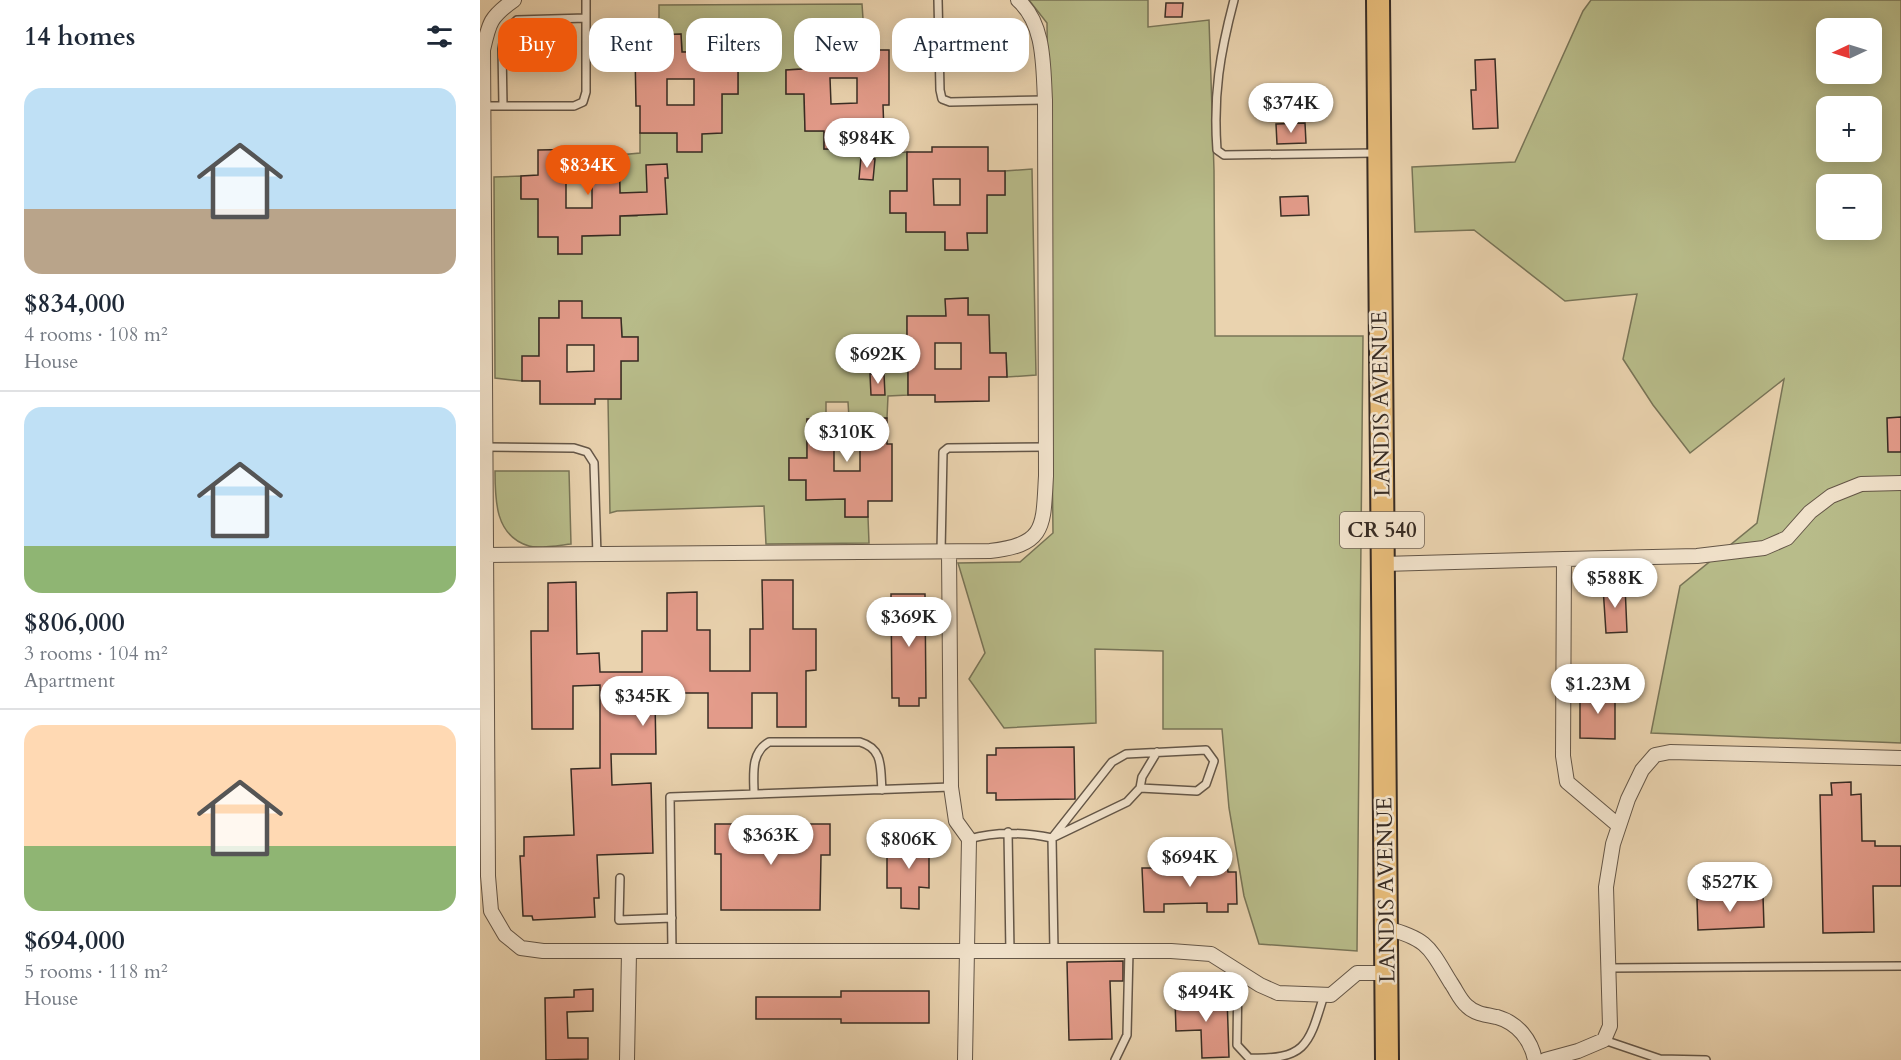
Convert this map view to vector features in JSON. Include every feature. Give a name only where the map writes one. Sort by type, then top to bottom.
[{"type":"main road","name":"LANDIS AVENUE","points":[[1378,0],[1387,1060]]},
{"type":"street","points":[[514,0],[503,7],[489,22],[483,50],[486,555],[483,805],[491,911],[505,935],[522,948],[543,951],[1171,951],[1211,954],[1278,993],[1331,994],[1357,973],[1387,973]]},
{"type":"street","points":[[486,555],[945,552],[1008,549],[1033,538],[1044,519],[1046,447],[1045,100],[1042,57],[1036,23],[1029,9],[1018,0]]},
{"type":"street","points":[[1383,564],[1697,556],[1764,548],[1787,537],[1810,512],[1831,496],[1861,484],[1901,483]]},
{"type":"street","points":[[945,552],[951,787],[956,821],[969,839],[964,1060]]},
{"type":"street","points":[[1564,559],[1564,772],[1567,782],[1619,826]]},
{"type":"street","points":[[1545,1060],[1578,1051],[1604,1040],[1610,1026],[1606,887],[1613,844],[1628,799],[1642,770],[1655,755],[1670,753],[1901,758]]},
{"type":"street","points":[[1386,928],[1410,935],[1424,943],[1464,1004],[1472,1010],[1505,1020],[1517,1028],[1532,1046],[1535,1060]]},
{"type":"street","points":[[627,1060],[629,952]]},
{"type":"lane","points":[[484,105],[574,106],[583,102],[586,92],[586,0]]},
{"type":"lane","points":[[938,0],[939,90],[942,99],[950,102],[1045,100]]},
{"type":"lane","points":[[1234,0],[1223,42],[1215,95],[1217,150],[1224,155],[1379,153]]},
{"type":"lane","points":[[503,106],[502,49],[505,31],[517,20],[586,18]]},
{"type":"lane","points":[[485,447],[574,448],[587,452],[594,463],[597,555]]},
{"type":"lane","points":[[945,552],[943,452],[948,448],[1046,447]]},
{"type":"lane","points":[[754,794],[756,757],[761,747],[769,742],[860,742],[868,744],[876,749],[879,758],[882,790]]},
{"type":"lane","points":[[1054,951],[1052,837],[1112,762],[1126,754],[1206,750],[1214,761],[1206,784],[1197,791],[1140,788]]},
{"type":"lane","points":[[969,839],[985,834],[1008,832],[1052,837],[1127,802],[1140,788],[1142,777],[1157,752]]},
{"type":"lane","points":[[672,951],[670,797],[951,787]]},
{"type":"lane","points":[[1008,832],[1010,952]]},
{"type":"lane","points":[[620,878],[619,920],[672,918]]},
{"type":"lane","points":[[1115,1060],[1127,1035],[1129,951]]},
{"type":"lane","points":[[1609,968],[1901,966]]},
{"type":"lane","points":[[1238,971],[1237,1046],[1249,1058],[1270,1059],[1291,1054],[1306,1044],[1314,1028],[1324,994]]},
{"type":"lane","points":[[1604,1040],[1660,1059],[1706,1060]]},
{"type":"green space","points":[[1029,0],[1148,0],[1148,27],[1209,20],[1214,170],[1215,336],[1363,336],[1357,951],[1259,944],[1244,896],[1229,808],[1222,729],[1163,729],[1163,651],[1095,649],[1096,723],[1004,728],[969,679],[985,653],[958,563],[1020,562],[1053,533],[1047,23]]},
{"type":"green space","points":[[1591,0],[1901,0],[1901,743],[1651,733],[1680,586],[1757,523],[1784,379],[1690,453],[1653,405],[1623,359],[1637,294],[1565,301],[1474,230],[1415,232],[1412,167],[1515,162],[1583,11]]},
{"type":"green space","points":[[862,4],[863,18],[794,18],[794,70],[786,70],[786,94],[804,94],[805,131],[824,131],[824,149],[847,149],[847,132],[884,132],[885,153],[907,152],[907,191],[890,191],[890,213],[906,213],[906,232],[945,232],[945,250],[967,250],[967,233],[987,233],[987,195],[1005,195],[1005,171],[1032,169],[1036,375],[1007,377],[1006,353],[990,353],[968,315],[968,298],[946,299],[946,316],[907,317],[907,336],[891,337],[891,359],[908,359],[908,395],[888,396],[887,418],[849,418],[848,402],[826,402],[826,419],[807,419],[807,458],[789,458],[789,480],[806,480],[806,500],[845,499],[845,517],[868,517],[869,543],[766,544],[764,506],[610,513],[608,399],[621,399],[621,361],[638,360],[638,337],[622,337],[621,318],[582,318],[559,301],[559,318],[539,318],[539,356],[522,381],[495,378],[494,177],[521,176],[521,198],[538,199],[558,237],[558,254],[582,236],[620,235],[620,216],[637,216],[637,193],[620,193],[619,155],[640,153],[640,133],[721,133],[722,94],[738,94],[738,72],[782,72],[782,18],[686,18],[686,52],[682,52],[681,34],[674,34],[674,18],[659,18],[659,5]]},
{"type":"green space","points":[[495,471],[569,471],[571,544],[533,547],[518,541],[509,534],[499,516]]},
{"type":"building","points":[[1166,3],[1183,3],[1182,17],[1165,17]]},
{"type":"building","points":[[674,34],[681,34],[682,52],[686,52],[686,72],[738,72],[738,94],[722,94],[722,133],[702,134],[702,152],[677,152],[677,133],[640,133],[640,106],[636,106],[635,72],[674,72]],"holes":[[[667,79],[694,79],[694,105],[667,105]]]},
{"type":"building","points":[[880,50],[889,50],[889,105],[883,105],[884,132],[847,132],[847,149],[824,149],[824,131],[805,131],[804,94],[786,94],[786,70],[794,70],[794,72],[880,72]],"holes":[[[830,78],[857,78],[857,103],[831,104]]]},
{"type":"building","points":[[1495,59],[1498,128],[1473,129],[1471,90],[1476,90],[1475,60]]},
{"type":"building","points":[[1305,123],[1306,143],[1277,144],[1276,124]]},
{"type":"building","points":[[932,147],[988,147],[988,171],[1005,171],[1005,195],[987,195],[987,233],[967,233],[968,250],[945,250],[945,232],[906,232],[906,213],[890,213],[890,191],[907,191],[907,152],[932,152]],"holes":[[[933,179],[960,179],[960,205],[934,205]]]},
{"type":"building","points":[[593,149],[593,155],[619,155],[620,193],[647,192],[646,165],[667,164],[668,178],[665,178],[667,214],[620,216],[620,235],[582,236],[582,254],[558,254],[558,237],[538,237],[538,199],[521,199],[521,176],[538,175],[538,150]],"holes":[[[566,182],[592,182],[592,208],[566,208]]]},
{"type":"building","points":[[861,157],[875,159],[873,180],[859,179]]},
{"type":"building","points":[[1308,196],[1309,215],[1281,216],[1280,197]]},
{"type":"building","points":[[968,298],[968,315],[989,315],[990,353],[1006,353],[1007,377],[989,377],[989,401],[935,402],[935,395],[908,395],[908,359],[891,360],[891,336],[907,336],[907,316],[946,316],[945,299]],"holes":[[[935,343],[961,343],[961,369],[935,369]]]},
{"type":"building","points":[[559,301],[582,301],[582,318],[621,318],[622,337],[638,337],[638,361],[621,361],[621,399],[595,399],[595,404],[540,404],[540,381],[522,381],[522,356],[539,356],[539,318],[559,318]],"holes":[[[567,345],[594,345],[594,371],[567,372]]]},
{"type":"building","points":[[870,374],[884,374],[885,395],[871,395]]},
{"type":"building","points":[[1901,417],[1901,452],[1888,452],[1887,418]]},
{"type":"building","points":[[887,418],[887,444],[892,444],[892,501],[868,501],[868,517],[845,517],[845,499],[806,500],[806,480],[789,480],[789,458],[807,458],[807,419]],"holes":[[[834,445],[860,446],[860,471],[834,471]]]},
{"type":"building","points":[[762,580],[793,580],[793,629],[816,629],[816,670],[806,671],[806,727],[777,727],[777,693],[752,693],[752,728],[708,728],[708,693],[679,693],[679,700],[655,700],[656,754],[611,754],[612,785],[651,783],[653,853],[597,855],[599,898],[594,898],[595,917],[533,920],[532,916],[523,916],[520,856],[524,856],[524,837],[574,835],[571,769],[600,768],[600,685],[573,686],[573,729],[532,729],[531,631],[548,631],[548,583],[576,582],[577,654],[599,653],[600,672],[642,672],[642,631],[667,631],[667,593],[697,592],[697,630],[710,630],[710,671],[750,671],[750,629],[763,629]]},
{"type":"building","points":[[1625,585],[1627,632],[1606,633],[1603,587]]},
{"type":"building","points":[[891,594],[925,594],[926,698],[919,698],[919,706],[899,706],[899,698],[892,698]]},
{"type":"building","points":[[1585,690],[1615,690],[1615,739],[1580,738],[1580,700],[1585,700]]},
{"type":"building","points":[[1074,747],[1075,799],[996,800],[996,793],[987,793],[987,755],[996,755],[996,748]]},
{"type":"building","points":[[1851,782],[1851,795],[1861,794],[1862,841],[1875,841],[1875,846],[1901,846],[1901,886],[1873,886],[1874,932],[1823,933],[1820,795],[1832,795],[1831,783]]},
{"type":"building","points":[[715,824],[830,824],[830,855],[821,855],[820,910],[721,910],[721,854],[715,854]]},
{"type":"building","points":[[901,831],[918,831],[918,853],[929,853],[929,888],[919,887],[919,909],[901,908],[901,888],[887,888],[887,853],[901,853]]},
{"type":"building","points":[[1227,864],[1228,872],[1236,872],[1237,904],[1228,904],[1228,912],[1207,912],[1207,903],[1164,904],[1164,912],[1144,912],[1142,868],[1164,868],[1164,875],[1197,874],[1197,865]]},
{"type":"building","points":[[1763,896],[1764,927],[1698,930],[1697,899]]},
{"type":"building","points":[[1123,961],[1123,981],[1110,981],[1112,1039],[1069,1040],[1067,962]]},
{"type":"building","points":[[593,989],[593,1011],[567,1012],[568,1038],[588,1038],[588,1059],[546,1060],[545,998],[574,997],[574,990]]},
{"type":"building","points":[[841,991],[929,991],[929,1023],[841,1023],[841,1019],[756,1019],[756,997],[841,997]]},
{"type":"building","points":[[1227,997],[1229,1057],[1202,1058],[1201,1030],[1176,1031],[1175,999]]}]
